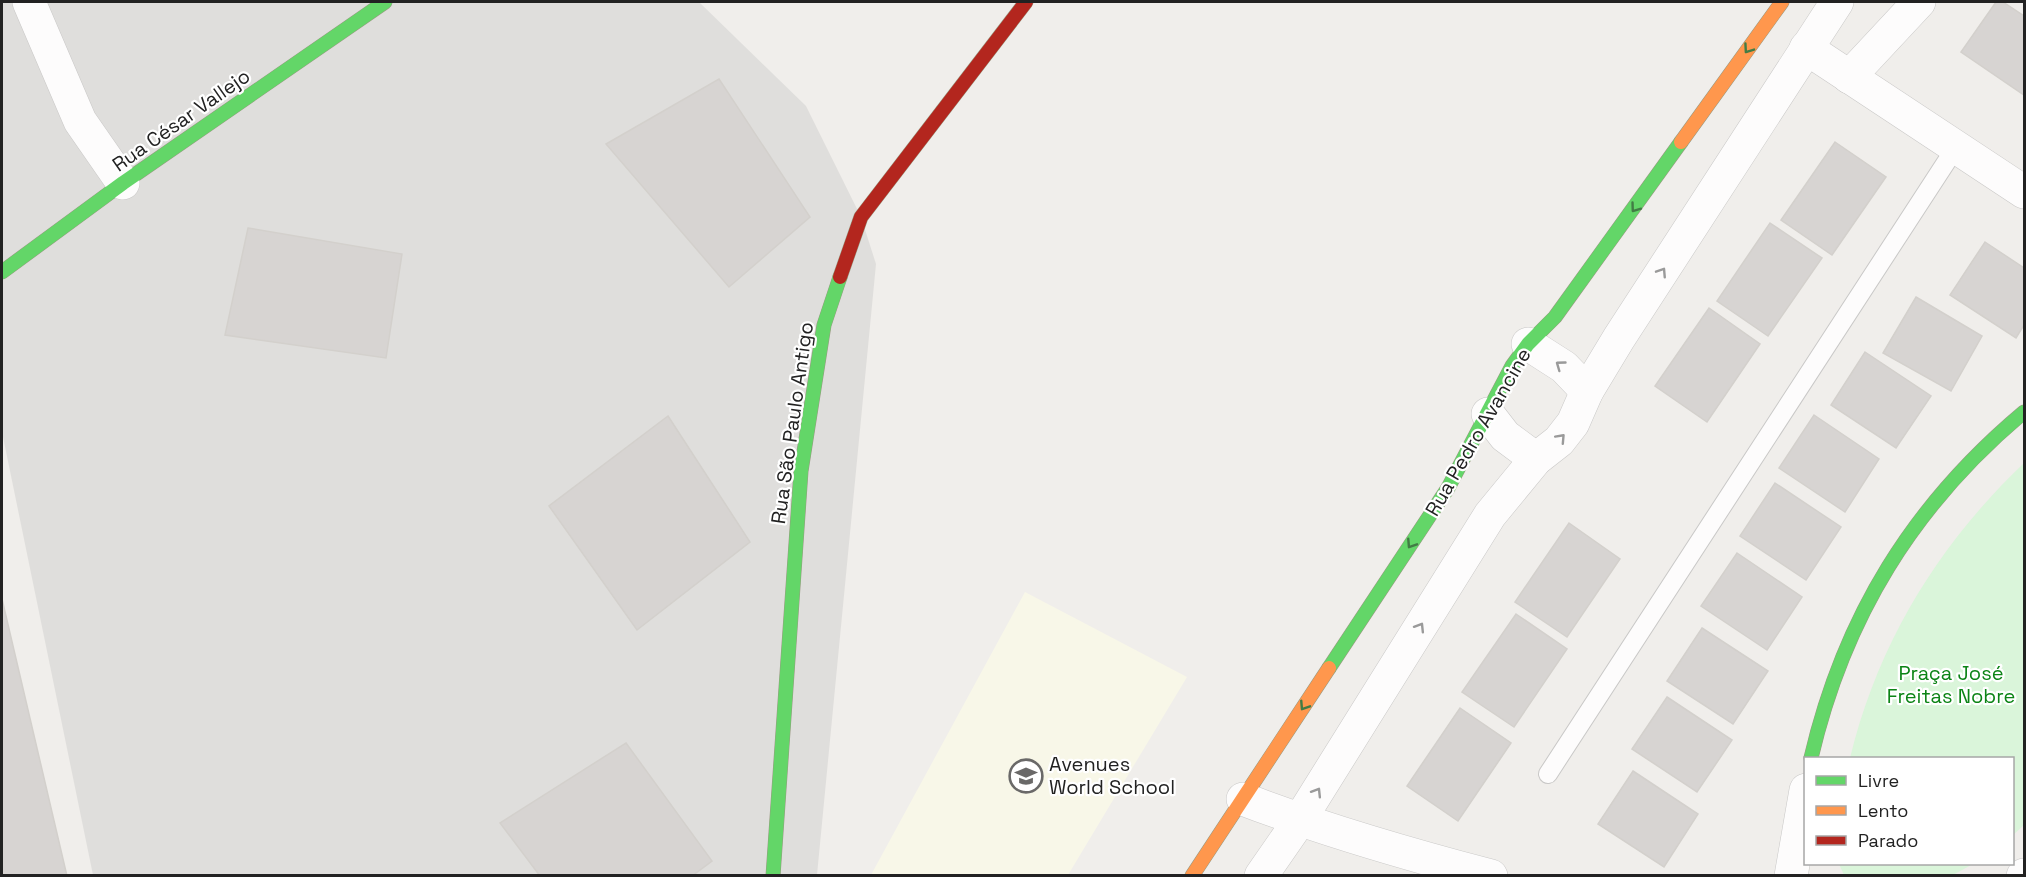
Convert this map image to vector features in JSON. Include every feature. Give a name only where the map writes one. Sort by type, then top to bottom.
[{"type":"street","points":[[29,2],[80,121],[123,183]]},
{"type":"street","name":"Rua César Vallejo","points":[[2,272],[123,183],[385,2]]},
{"type":"street","name":"Rua São Paulo Antigo","points":[[773,876],[801,471],[824,325],[861,218],[1026,2]]},
{"type":"street","name":"Rua Pedro Avancine","points":[[1192,876],[1448,488],[1512,366],[1528,344],[1555,317],[1782,2]]},
{"type":"street","points":[[1261,876],[1299,821],[1490,515],[1536,459],[1559,441],[1573,423],[1587,391],[1837,2]]},
{"type":"street","points":[[1849,77],[1919,2]]},
{"type":"street","points":[[1806,48],[2025,192]]},
{"type":"street","points":[[1528,344],[1564,367],[1587,391]]},
{"type":"street","points":[[1812,757],[1828,692],[1851,634],[1898,550],[1932,504],[1972,459],[2025,412]]},
{"type":"street","points":[[1488,414],[1504,436],[1536,459]]},
{"type":"street","points":[[1243,799],[1299,821],[1405,854],[1491,876]]},
{"type":"street","points":[[1791,876],[1804,801]]},
{"type":"lane","points":[[1548,774],[1956,147]]},
{"type":"shaded area","points":[[2,2],[699,2],[806,106],[861,217],[876,264],[817,875],[93,875],[2,432]]},
{"type":"shaded area","name":"Avenues World School","points":[[1025,592],[1187,677],[1068,875],[871,875]]},
{"type":"green space","name":"Praça José Freitas Nobre","points":[[2024,463],[2024,825],[2014,834],[2014,757],[1850,757],[1877,675],[1915,598],[1964,528]]},
{"type":"green space","points":[[1839,865],[1971,865],[1953,875],[1844,875]]},
{"type":"building","points":[[1996,2],[2003,2],[2024,16],[2024,95],[1961,52]]},
{"type":"building","points":[[719,79],[810,217],[729,287],[606,144]]},
{"type":"building","points":[[1835,142],[1886,177],[1832,255],[1781,220]]},
{"type":"building","points":[[1770,223],[1822,258],[1768,336],[1717,301]]},
{"type":"building","points":[[248,228],[402,254],[386,358],[225,335]]},
{"type":"building","points":[[1985,242],[2024,268],[2024,325],[2016,338],[1950,295]]},
{"type":"building","points":[[1916,297],[1982,336],[1951,391],[1883,353]]},
{"type":"building","points":[[1709,308],[1760,344],[1707,422],[1655,386]]},
{"type":"building","points":[[1865,352],[1931,396],[1896,448],[1831,405]]},
{"type":"building","points":[[1814,415],[1879,459],[1845,512],[1779,468]]},
{"type":"building","points":[[668,416],[750,542],[637,630],[549,506]]},
{"type":"building","points":[[1775,483],[1841,527],[1806,580],[1740,536]]},
{"type":"building","points":[[1569,523],[1620,559],[1567,637],[1515,602]]},
{"type":"building","points":[[1737,553],[1802,597],[1767,650],[1701,606]]},
{"type":"building","points":[[2,599],[67,876],[2,876]]},
{"type":"building","points":[[1516,614],[1567,649],[1514,727],[1462,692]]},
{"type":"building","points":[[1702,628],[1768,671],[1733,724],[1667,681]]},
{"type":"building","points":[[1667,697],[1732,740],[1697,792],[1632,749]]},
{"type":"building","points":[[1460,708],[1511,743],[1458,821],[1407,786]]},
{"type":"building","points":[[626,743],[712,861],[692,876],[540,876],[500,823]]},
{"type":"building","points":[[1633,771],[1698,814],[1664,867],[1598,824]]},
{"type":"traffic: fast","points":[[2,272],[123,183],[385,2]]},
{"type":"traffic: fast","points":[[1329,668],[1448,488],[1512,366],[1528,344],[1555,317],[1681,142]]},
{"type":"traffic: fast","points":[[773,876],[801,471],[824,325],[840,277]]},
{"type":"traffic: fast","points":[[1811,757],[1825,706],[1843,658],[1864,611],[1888,567],[1917,525],[1949,485],[1984,448],[2024,412]]},
{"type":"traffic: slow","points":[[1681,142],[1782,2]]},
{"type":"traffic: slow","points":[[1192,876],[1329,668]]},
{"type":"traffic: jam","points":[[840,277],[861,217],[1026,2]]},
{"type":"place","name":"Avenues World School","points":[[1026,776]]}]
